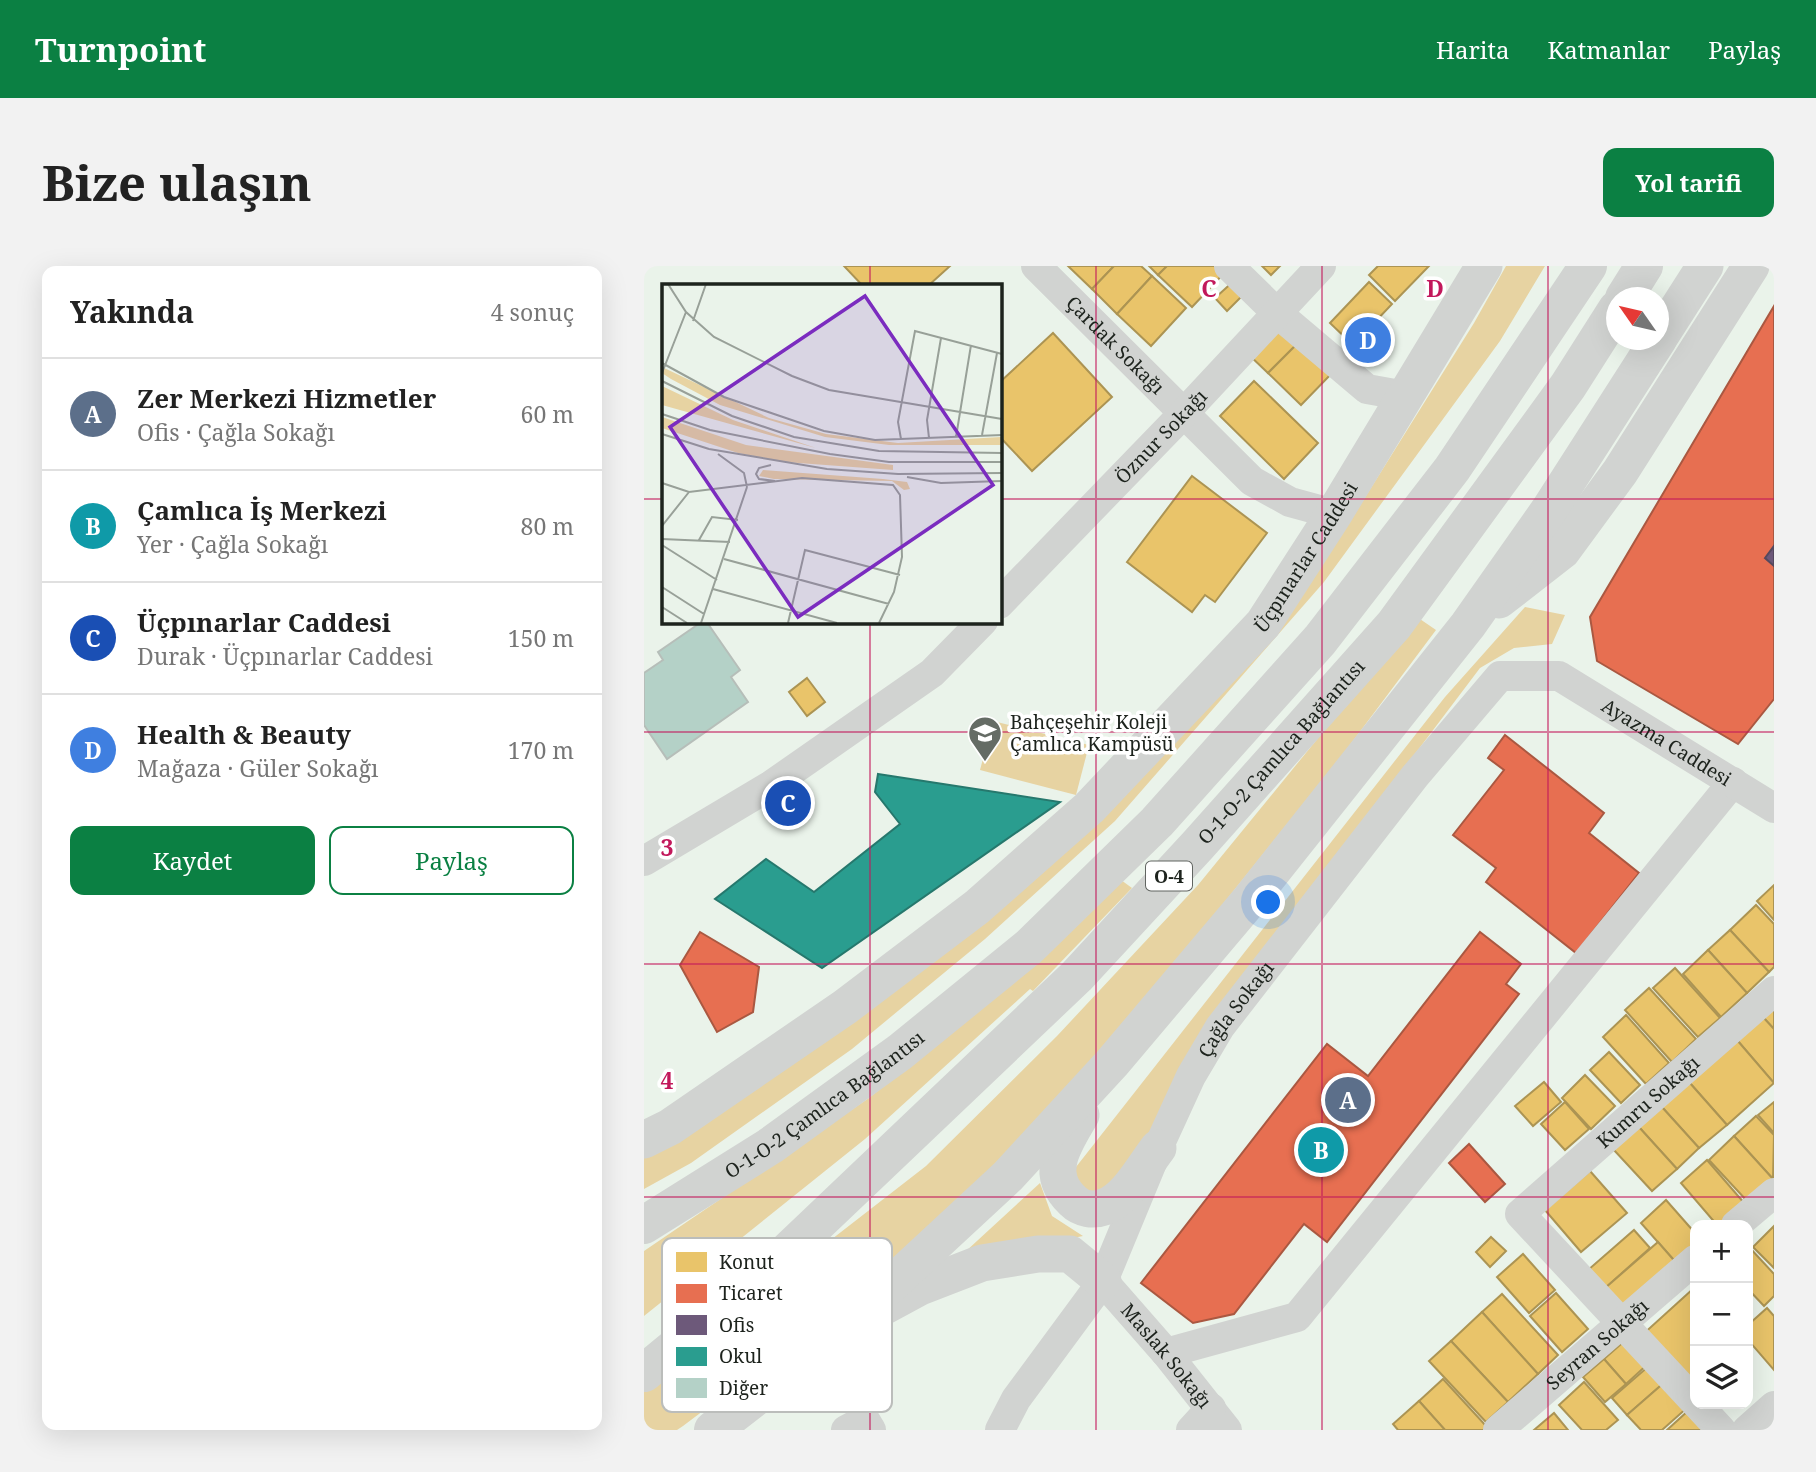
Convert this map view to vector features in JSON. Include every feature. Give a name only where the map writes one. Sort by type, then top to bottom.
[{"type":"highway","name":"O-1-O-2 Çamlıca Bağlantısı","points":[[644,1224],[770,1146],[900,1052],[1029,947],[1157,822],[1320,640],[1452,469],[1588,266]]},
{"type":"highway","points":[[1631,287],[1644,266]]},
{"type":"highway","name":"O-1-O-2 Çamlıca Bağlantısı","points":[[801,1238],[1077,976],[1394,625],[1568,386],[1606,325]]},
{"type":"highway","name":"O-1-O-2 Çamlıca Bağlantısı","points":[[644,1373],[662,1358]]},
{"type":"highway","points":[[713,1430],[736,1412]]},
{"type":"main road","points":[[1669,322],[1705,266]]},
{"type":"main road","points":[[1468,625],[1562,551],[1620,472],[1751,266]]},
{"type":"main road","name":"Üçpınarlar Caddesi","points":[[644,1140],[670,1127],[845,1007],[977,907],[1089,808],[1263,624],[1406,396],[1471,271]]},
{"type":"main road","points":[[892,1283],[1008,1176],[1112,1063],[1248,902],[1468,625],[1549,510],[1651,350]]},
{"type":"main road","points":[[1112,1063],[1061,1148],[1057,1176],[1065,1193],[1077,1205],[1092,1210],[1106,1207],[1123,1193],[1158,1148]]},
{"type":"main road","points":[[892,1302],[920,1287],[982,1263],[1038,1254],[1070,1254],[1103,1281]]},
{"type":"street","name":"Çardak Sokağı","points":[[1036,266],[1252,481],[1290,502],[1334,514]]},
{"type":"street","points":[[1229,266],[1277,313],[1367,389],[1406,396]]},
{"type":"street","name":"Öznur Sokağı","points":[[1001,602],[1183,414],[1321,266]]},
{"type":"street","points":[[644,861],[770,786],[932,673],[980,623]]},
{"type":"street","name":"Çağla Sokağı","points":[[1000,1430],[1023,1390],[1103,1281],[1191,1076],[1220,1027],[1415,776],[1500,676],[1559,676]]},
{"type":"street","name":"Ayazma Caddesi","points":[[1559,676],[1774,808]]},
{"type":"street","points":[[1166,1353],[1297,1317],[1733,782]]},
{"type":"street","name":"Kumru Sokağı","points":[[1622,1323],[1520,1214],[1774,991]]},
{"type":"street","points":[[1742,1220],[1774,1192]]},
{"type":"street","name":"Seyran Sokağı","points":[[1499,1430],[1690,1264]]},
{"type":"street","name":"Maslak Sokağı","points":[[1103,1281],[1219,1419]]},
{"type":"street","points":[[1622,1323],[1690,1397]]},
{"type":"street","points":[[1747,1430],[1774,1406]]},
{"type":"street","points":[[1702,1409],[1721,1430]]},
{"type":"street","points":[[1191,1430],[1219,1419]]},
{"type":"street","points":[[846,1430],[865,1420],[871,1430]]},
{"type":"shaded area","points":[[1506,266],[1545,266],[1500,341],[1324,582],[1115,821],[985,939],[852,1049],[691,1163],[644,1189],[644,1150],[879,996],[1339,539],[1474,323]]},
{"type":"shaded area","points":[[1525,607],[1565,615],[1552,644],[1514,648],[1480,668],[1201,1037],[1144,1145],[1116,1191],[1093,1199],[1076,1184],[1076,1167],[1445,697]]},
{"type":"shaded area","points":[[1417,617],[1436,630],[1341,757],[1105,1051],[940,1220],[892,1261],[892,1238],[833,1238],[926,1166],[1057,1036],[1198,885]]},
{"type":"shaded area","points":[[993,721],[1089,745],[1076,795],[980,770]]},
{"type":"shaded area","points":[[1121,880],[1132,888],[1033,991],[1030,989],[865,1139],[741,1238],[663,1238],[869,1098],[954,1029]]},
{"type":"shaded area","points":[[1040,1183],[1052,1216],[1083,1236],[971,1258],[965,1252]]},
{"type":"shaded area","points":[[662,1239],[662,1302],[644,1316],[644,1251]]},
{"type":"shaded area","points":[[662,1371],[662,1412],[701,1412],[677,1430],[644,1430],[644,1385]]},
{"type":"building: Konut","points":[[844,266],[950,266],[930,284],[861,284]]},
{"type":"building: Konut","points":[[1068,266],[1114,266],[1092,289]]},
{"type":"building: Konut","points":[[1114,266],[1141,266],[1152,276],[1117,314],[1092,289]]},
{"type":"building: Konut","points":[[1149,266],[1167,266],[1158,275]]},
{"type":"building: Konut","points":[[1167,266],[1223,266],[1227,270],[1192,307],[1158,275]]},
{"type":"building: Konut","points":[[1262,266],[1280,266],[1271,275]]},
{"type":"building: Konut","points":[[1378,266],[1429,266],[1395,301],[1369,275]]},
{"type":"building: Konut","points":[[1152,276],[1186,308],[1151,346],[1117,314]]},
{"type":"building: Konut","points":[[1236,279],[1247,291],[1227,311],[1215,298]]},
{"type":"building: Konut","points":[[1369,282],[1392,304],[1353,345],[1330,323]]},
{"type":"building: Konut","points":[[1282,318],[1303,338],[1268,373],[1248,354]]},
{"type":"building: Konut","points":[[1053,333],[1112,397],[1032,471],[1001,438],[1001,381]]},
{"type":"building: Konut","points":[[1303,338],[1335,370],[1301,405],[1268,373]]},
{"type":"building: Konut","points":[[1254,381],[1318,443],[1284,479],[1220,416]]},
{"type":"building: Konut","points":[[1192,476],[1267,533],[1215,602],[1205,595],[1192,612],[1127,562]]},
{"type":"building: Konut","points":[[807,678],[825,702],[807,716],[789,692]]},
{"type":"building: Konut","points":[[1774,885],[1774,920],[1757,901]]},
{"type":"building: Konut","points":[[1756,905],[1774,924],[1774,967],[1769,972],[1730,930]]},
{"type":"building: Konut","points":[[1730,930],[1769,972],[1747,993],[1708,950]]},
{"type":"building: Konut","points":[[1708,950],[1747,993],[1721,1017],[1683,974]]},
{"type":"building: Konut","points":[[1675,968],[1720,1018],[1698,1037],[1653,988]]},
{"type":"building: Konut","points":[[1649,988],[1696,1039],[1672,1062],[1625,1010]]},
{"type":"building: Konut","points":[[1774,1005],[1774,1029],[1762,1016]]},
{"type":"building: Konut","points":[[1626,1015],[1669,1063],[1646,1084],[1603,1037]]},
{"type":"building: Konut","points":[[1762,1016],[1774,1029],[1774,1083],[1737,1040]]},
{"type":"building: Konut","points":[[1737,1040],[1774,1083],[1727,1125],[1689,1082]]},
{"type":"building: Konut","points":[[1609,1052],[1640,1085],[1621,1103],[1590,1070]]},
{"type":"building: Konut","points":[[1585,1075],[1615,1106],[1591,1129],[1562,1098]]},
{"type":"building: Konut","points":[[1544,1082],[1561,1102],[1533,1126],[1515,1106]]},
{"type":"building: Konut","points":[[1689,1082],[1727,1125],[1699,1148],[1661,1106]]},
{"type":"building: Konut","points":[[1565,1102],[1589,1129],[1565,1150],[1541,1124]]},
{"type":"building: Konut","points":[[1774,1102],[1774,1133],[1758,1115]]},
{"type":"building: Konut","points":[[1661,1106],[1699,1148],[1677,1169],[1638,1126]]},
{"type":"building: Konut","points":[[1756,1116],[1774,1135],[1773,1179],[1734,1136]]},
{"type":"building: Konut","points":[[1638,1126],[1677,1169],[1652,1191],[1613,1149]]},
{"type":"building: Konut","points":[[1734,1136],[1773,1179],[1748,1202],[1709,1160]]},
{"type":"building: Konut","points":[[1707,1160],[1745,1204],[1726,1220],[1713,1220],[1681,1183]]},
{"type":"building: Konut","points":[[1590,1171],[1627,1213],[1581,1252],[1545,1210]]},
{"type":"building: Konut","points":[[1666,1200],[1690,1227],[1690,1256],[1679,1266],[1641,1223]]},
{"type":"building: Konut","points":[[1774,1226],[1774,1268],[1753,1247]]},
{"type":"building: Konut","points":[[1634,1230],[1650,1248],[1604,1289],[1588,1270]]},
{"type":"building: Konut","points":[[1491,1237],[1506,1251],[1490,1267],[1476,1252]]},
{"type":"building: Konut","points":[[1658,1242],[1679,1266],[1625,1312],[1604,1289]]},
{"type":"building: Konut","points":[[1753,1251],[1774,1274],[1774,1296],[1764,1306],[1753,1294]]},
{"type":"building: Konut","points":[[1523,1254],[1555,1290],[1529,1313],[1497,1277]]},
{"type":"building: Konut","points":[[1690,1292],[1690,1380],[1685,1385],[1641,1336]]},
{"type":"building: Konut","points":[[1556,1293],[1588,1329],[1562,1352],[1530,1316]]},
{"type":"building: Konut","points":[[1502,1294],[1558,1355],[1538,1374],[1482,1312]]},
{"type":"building: Konut","points":[[1767,1308],[1774,1316],[1774,1370],[1753,1346],[1753,1321]]},
{"type":"building: Konut","points":[[1482,1312],[1538,1374],[1508,1402],[1451,1341]]},
{"type":"building: Konut","points":[[1629,1337],[1650,1362],[1626,1384],[1604,1359]]},
{"type":"building: Konut","points":[[1451,1341],[1508,1402],[1486,1422],[1429,1361]]},
{"type":"building: Konut","points":[[1604,1359],[1626,1384],[1605,1402],[1583,1377]]},
{"type":"building: Konut","points":[[1650,1365],[1666,1381],[1627,1415],[1612,1398]]},
{"type":"building: Konut","points":[[1443,1379],[1487,1427],[1484,1430],[1445,1430],[1419,1401]]},
{"type":"building: Konut","points":[[1666,1381],[1688,1407],[1662,1430],[1641,1430],[1627,1415]]},
{"type":"building: Konut","points":[[1584,1382],[1618,1420],[1606,1430],[1582,1430],[1559,1405]]},
{"type":"building: Konut","points":[[1419,1401],[1445,1430],[1398,1430],[1393,1424]]},
{"type":"building: Konut","points":[[1689,1410],[1707,1430],[1667,1430]]},
{"type":"building: Konut","points":[[1554,1413],[1568,1430],[1534,1430]]},
{"type":"building: Ticaret","points":[[1774,306],[1774,699],[1738,744],[1597,661],[1590,617]]},
{"type":"building: Ticaret","points":[[1505,735],[1604,813],[1589,833],[1639,873],[1576,953],[1486,882],[1496,868],[1453,835],[1504,770],[1488,758]]},
{"type":"building: Ticaret","points":[[700,932],[759,967],[753,1012],[717,1032],[680,965]]},
{"type":"building: Ticaret","points":[[1480,932],[1521,964],[1506,984],[1519,994],[1327,1242],[1304,1224],[1234,1314],[1193,1323],[1141,1283],[1327,1044],[1368,1076]]},
{"type":"building: Ticaret","points":[[1469,1144],[1505,1184],[1485,1202],[1449,1163]]},
{"type":"building: Ofis","points":[[1774,546],[1774,566],[1765,558]]},
{"type":"building: Okul","points":[[878,774],[1060,802],[822,968],[715,899],[766,859],[814,892],[900,824],[875,792]]},
{"type":"building: Diğer","points":[[700,623],[707,623],[740,670],[731,677],[748,702],[667,759],[644,725],[644,673],[663,660],[658,652]]},
{"type":"place","name":"Health & Beauty","points":[[1368,340]]},
{"type":"place","name":"Bahçeşehir Koleji Çamlıca Kampüsü","points":[[985,763]]},
{"type":"place","name":"Üçpınarlar Caddesi","points":[[788,803]]},
{"type":"place","name":"Zer Merkezi Hizmetler","points":[[1348,1100]]},
{"type":"place","name":"Çamlıca İş Merkezi","points":[[1321,1150]]}]
